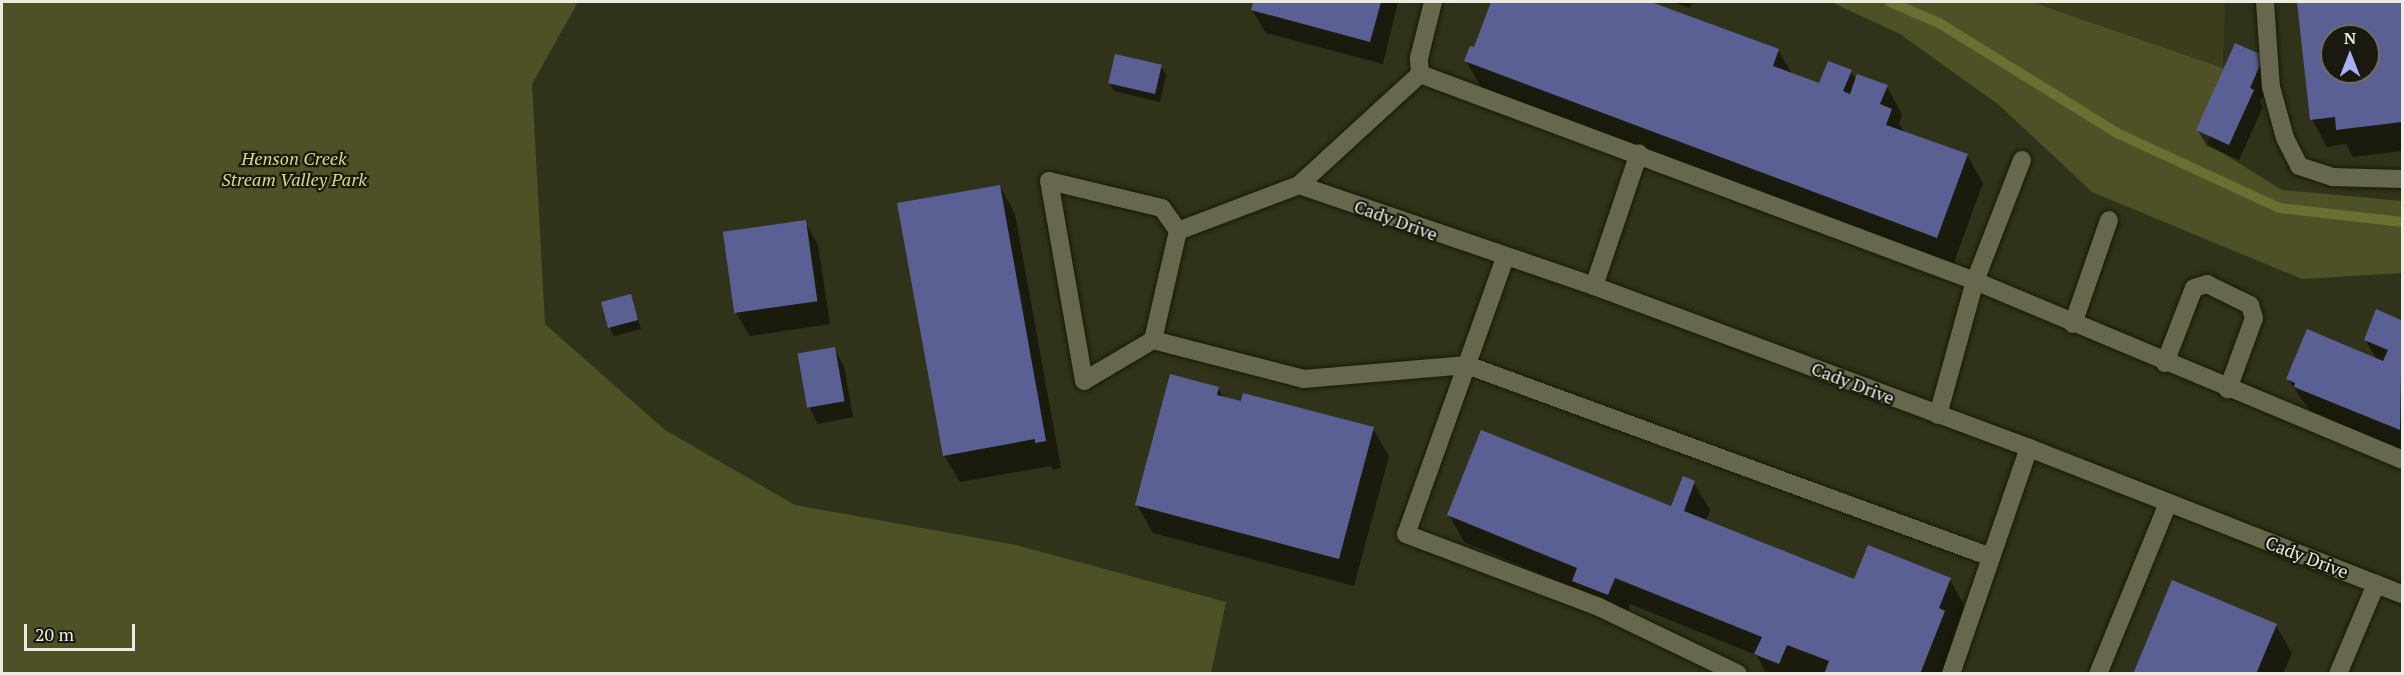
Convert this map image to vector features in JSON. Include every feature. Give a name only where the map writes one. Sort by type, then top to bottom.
[{"type":"street","points":[[1420,74],[1419,58],[1433,2]]},
{"type":"street","points":[[2265,2],[2271,87],[2285,138],[2299,166],[2332,177],[2403,179]]},
{"type":"street","points":[[1420,74],[1639,153],[1975,281],[2165,363],[2403,460]]},
{"type":"street","points":[[1178,231],[1299,185],[1420,74]]},
{"type":"street","points":[[1594,286],[1639,153]]},
{"type":"street","points":[[1938,415],[1975,281],[2022,160]]},
{"type":"street","points":[[1049,180],[1162,207],[1178,231],[1153,339],[1084,381],[1049,180]]},
{"type":"street","name":"Cady Drive","points":[[1299,185],[1504,258],[1594,286],[2029,448],[2403,594]]},
{"type":"street","points":[[2073,324],[2109,220]]},
{"type":"street","points":[[1504,258],[1406,534],[1599,607],[1738,674]]},
{"type":"street","points":[[2165,363],[2194,288],[2207,284],[2250,304],[2254,318],[2228,389]]},
{"type":"street","points":[[1153,339],[1304,379],[1467,365],[1991,557]]},
{"type":"street","points":[[1951,674],[2029,448]]},
{"type":"street","points":[[2098,674],[2168,503]]},
{"type":"street","points":[[2338,674],[2376,584]]},
{"type":"shaded area","points":[[2032,2],[2225,2],[2223,68],[2062,12]]},
{"type":"green space","name":"Henson Creek Stream Valley Park","points":[[2,2],[578,2],[532,84],[545,324],[665,430],[795,505],[1016,545],[1226,602],[1211,673],[2,673]]},
{"type":"green space","points":[[1831,2],[2032,2],[2223,68],[2208,144],[2282,190],[2402,201],[2402,273],[2302,279],[2092,192],[1999,105],[1900,34]]},
{"type":"building","points":[[1253,2],[1381,2],[1370,42],[1251,10]]},
{"type":"building","points":[[1491,2],[1651,2],[1779,49],[1773,66],[1819,83],[1828,61],[1852,70],[1843,91],[1850,94],[1857,74],[1888,85],[1880,104],[1892,109],[1886,125],[1968,154],[1937,238],[1464,61],[1470,46],[1474,47]]},
{"type":"building","points":[[2297,2],[2402,2],[2402,122],[2336,130],[2335,117],[2310,120]]},
{"type":"building","points":[[2235,43],[2264,56],[2250,88],[2254,90],[2229,145],[2196,130]]},
{"type":"building","points":[[1115,54],[1162,65],[1155,94],[1108,83]]},
{"type":"building","points":[[1000,185],[1046,441],[1035,443],[1035,439],[943,456],[897,203]]},
{"type":"building","points":[[806,220],[817,301],[734,313],[723,232]]},
{"type":"building","points":[[631,294],[638,320],[608,328],[601,302]]},
{"type":"building","points":[[2376,309],[2401,320],[2402,315],[2400,430],[2294,387],[2295,383],[2286,379],[2307,329],[2383,361],[2388,350],[2364,340]]},
{"type":"building","points":[[835,347],[845,401],[807,408],[798,354]]},
{"type":"building","points":[[1170,374],[1219,387],[1217,395],[1241,401],[1243,393],[1374,427],[1339,559],[1135,505]]},
{"type":"building","points":[[1481,430],[1671,506],[1683,476],[1695,481],[1684,511],[1854,579],[1868,545],[1951,578],[1939,608],[1945,611],[1920,674],[1824,674],[1829,661],[1787,645],[1779,664],[1754,654],[1762,637],[1615,578],[1608,595],[1572,581],[1577,568],[1447,515]]},
{"type":"building","points":[[2172,580],[2277,624],[2256,674],[2133,674]]},
{"type":"waterway","points":[[1890,2],[1939,23],[2119,134],[2279,208],[2402,222]]}]
